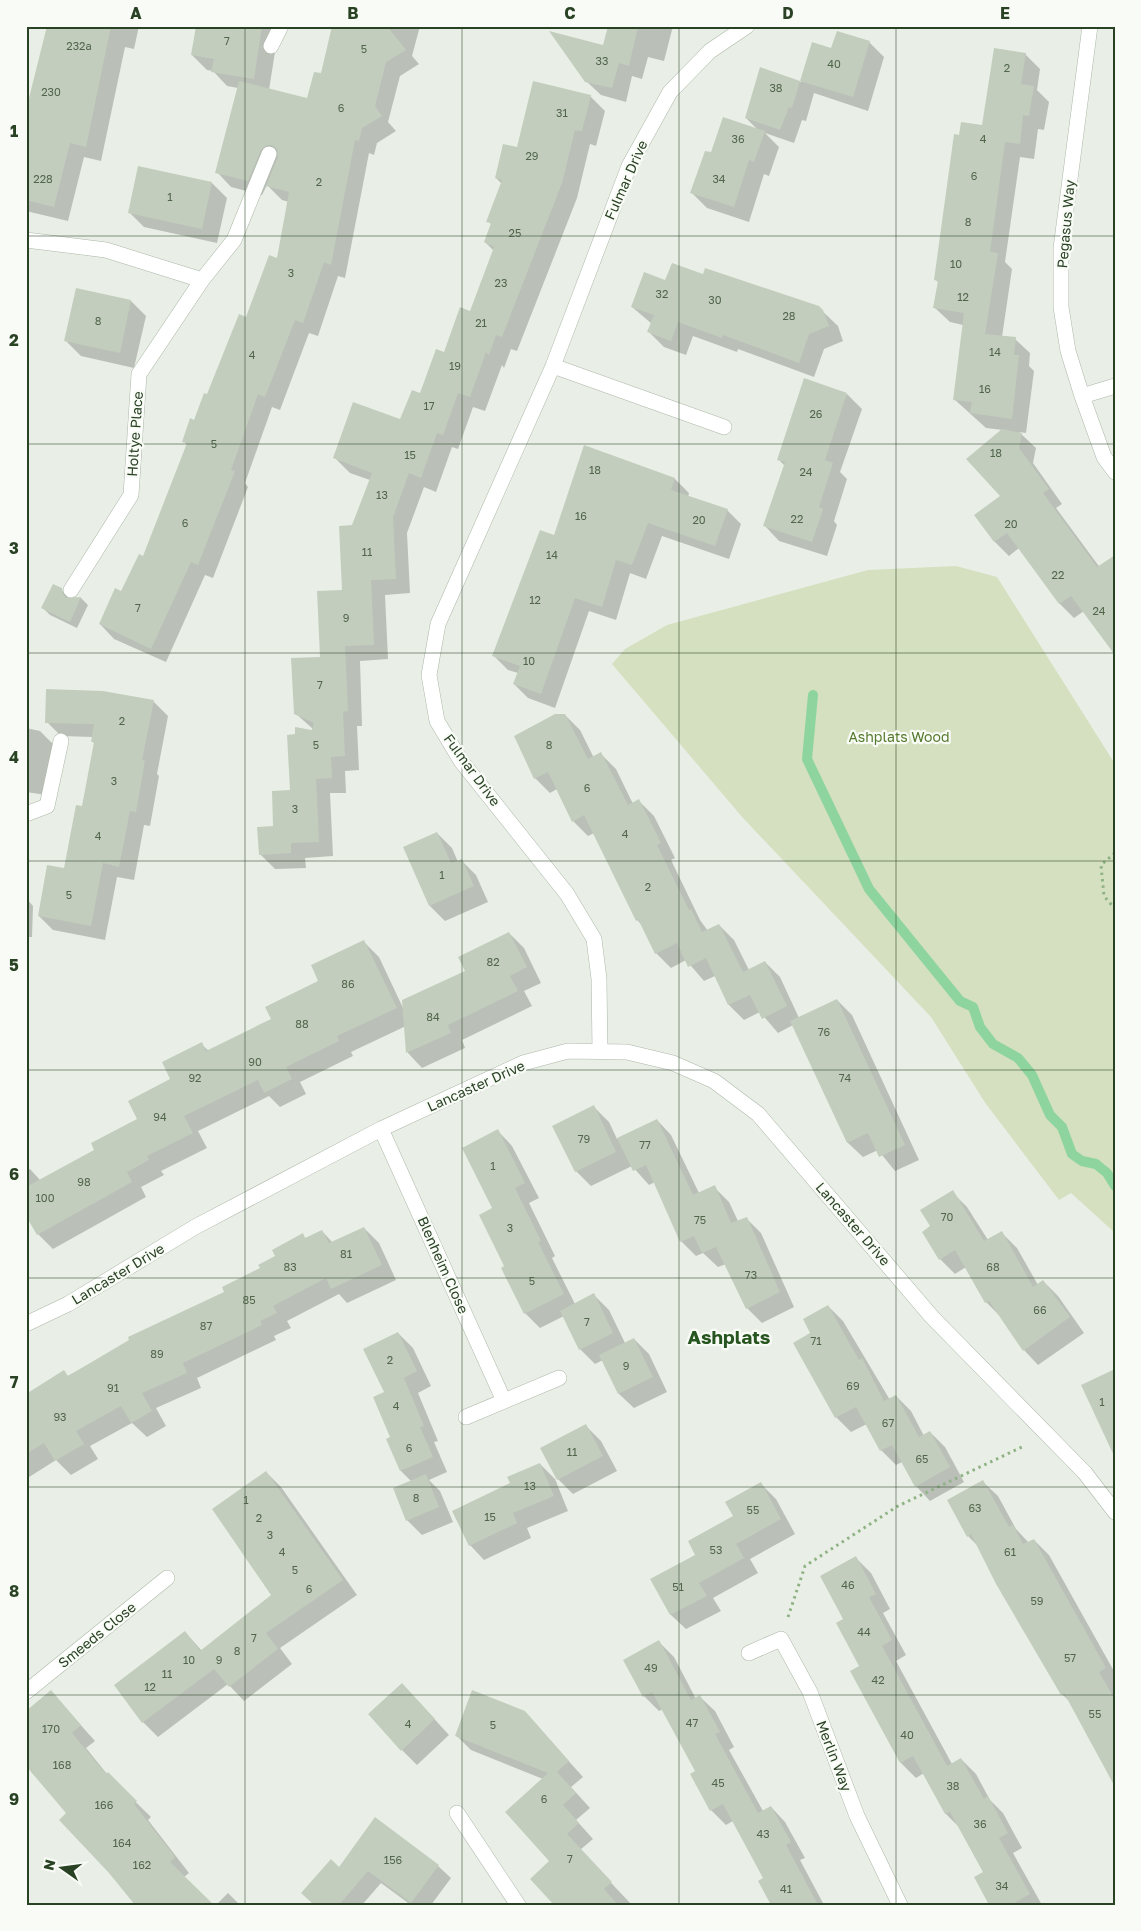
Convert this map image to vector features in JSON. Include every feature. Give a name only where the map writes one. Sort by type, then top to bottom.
[{"type":"street","points":[[271,46],[281,26]]},
{"type":"street","name":"Fulmar Drive","points":[[600,1050],[599,979],[594,939],[567,894],[461,761],[437,721],[429,675],[438,624],[553,366],[629,166],[670,92],[710,51],[747,26]]},
{"type":"street","name":"Pegasus Way","points":[[1090,26],[1061,248],[1061,307],[1068,352],[1082,396],[1104,457],[1115,472]]},
{"type":"street","name":"Holtye Place","points":[[71,590],[131,495],[138,374],[202,280],[234,240],[269,154]]},
{"type":"street","points":[[26,240],[106,250],[202,280]]},
{"type":"street","points":[[553,366],[724,427]]},
{"type":"street","points":[[1082,396],[1115,386]]},
{"type":"street","points":[[26,814],[47,806],[61,741]]},
{"type":"street","name":"Lancaster Drive","points":[[26,1324],[68,1304],[195,1227],[381,1129],[523,1063],[568,1051],[600,1050],[627,1052],[673,1063],[714,1081],[758,1114],[932,1317],[1085,1473],[1115,1512]]},
{"type":"street","name":"Blenheim Close","points":[[381,1129],[504,1401]]},
{"type":"street","points":[[466,1417],[558,1378]]},
{"type":"street","name":"Smeeds Close","points":[[26,1692],[167,1578]]},
{"type":"street","points":[[750,1653],[782,1639]]},
{"type":"street","name":"Merlin Way","points":[[782,1639],[810,1692],[857,1816],[900,1905]]},
{"type":"street","points":[[457,1813],[518,1905]]},
{"type":"path","points":[[1115,853],[1101,865],[1104,896],[1115,909]]},
{"type":"path","points":[[782,1639],[805,1566],[898,1506],[1048,1434]]},
{"type":"green space","name":"Ashplats Wood","points":[[956,566],[997,577],[1115,764],[1115,1233],[1071,1193],[1059,1200],[986,1104],[931,1017],[743,818],[612,664],[625,649],[667,625],[868,570]]},
{"type":"building","points":[[47,26],[111,26],[86,147],[70,143],[54,207],[26,200],[26,110]]},
{"type":"building","points":[[196,26],[262,26],[254,79],[211,72],[214,59],[191,55]]},
{"type":"building","points":[[332,26],[387,26],[406,50],[386,62],[375,106],[382,116],[362,128],[359,141],[355,140],[331,265],[324,262],[303,323],[295,320],[265,397],[258,394],[231,470],[235,471],[198,565],[191,562],[151,649],[99,624],[115,588],[121,591],[139,554],[143,556],[187,443],[182,442],[190,418],[194,420],[204,393],[207,394],[239,314],[246,317],[269,255],[277,258],[289,192],[266,186],[278,157],[277,149],[272,145],[267,145],[261,150],[248,181],[215,173],[239,81],[307,98],[314,72],[321,73]]},
{"type":"building","points":[[608,26],[638,26],[629,66],[619,63],[612,88],[585,82],[549,31],[603,45]]},
{"type":"building","points":[[837,31],[870,41],[853,97],[800,81],[812,42],[831,48]]},
{"type":"building","points":[[994,48],[1026,53],[1021,84],[1034,86],[1029,116],[1023,115],[1020,144],[1005,142],[990,252],[998,253],[985,334],[1016,337],[1014,355],[1019,355],[1012,419],[970,413],[972,402],[953,400],[964,313],[933,308],[938,281],[934,280],[954,134],[959,135],[961,122],[982,125]]},
{"type":"building","points":[[760,67],[800,81],[792,108],[789,107],[780,130],[745,118]]},
{"type":"building","points":[[533,81],[591,95],[582,131],[575,130],[562,183],[502,337],[496,335],[489,355],[486,352],[470,397],[458,393],[443,435],[437,433],[421,478],[409,473],[393,517],[396,579],[371,580],[374,645],[345,646],[348,711],[343,712],[345,756],[331,757],[332,778],[316,779],[319,842],[291,843],[291,853],[259,855],[257,827],[273,826],[272,791],[290,790],[287,735],[295,734],[295,727],[312,730],[314,723],[294,714],[291,658],[320,657],[317,591],[342,590],[339,526],[352,525],[372,473],[333,458],[353,402],[400,419],[412,390],[420,393],[436,349],[444,352],[460,307],[470,311],[494,247],[484,242],[491,223],[486,222],[502,180],[495,178],[503,144],[517,147]]},
{"type":"building","points":[[723,117],[765,131],[754,162],[749,160],[734,207],[690,193],[705,151],[711,152]]},
{"type":"building","points":[[138,166],[212,182],[202,229],[128,213]]},
{"type":"building","points":[[672,263],[703,274],[705,268],[819,306],[823,310],[829,326],[809,334],[799,363],[723,335],[722,338],[678,322],[671,341],[647,332],[654,315],[631,307],[644,272],[665,280]]},
{"type":"building","points":[[76,288],[131,300],[120,353],[64,341]]},
{"type":"building","points":[[804,378],[847,393],[825,460],[833,463],[819,507],[823,509],[812,542],[763,526],[785,462],[777,460]]},
{"type":"building","points":[[1002,429],[1022,433],[1019,448],[1049,489],[1043,493],[1097,567],[1115,555],[1115,655],[1071,596],[1059,604],[1007,533],[994,542],[974,515],[1000,496],[966,459]]},
{"type":"building","points":[[584,445],[675,478],[671,490],[728,509],[715,546],[648,523],[632,565],[616,560],[602,607],[575,598],[541,694],[513,684],[520,666],[492,656],[540,530],[554,535]]},
{"type":"building","points":[[53,584],[62,588],[66,598],[81,597],[70,622],[41,608]]},
{"type":"building","points":[[46,689],[103,691],[154,700],[142,760],[145,761],[136,812],[130,811],[119,867],[103,863],[91,926],[38,916],[47,865],[64,868],[76,805],[82,806],[94,742],[91,742],[94,724],[45,723]]},
{"type":"building","points":[[555,714],[565,714],[588,759],[601,752],[628,805],[639,799],[661,843],[657,845],[702,932],[719,924],[743,972],[765,961],[787,1006],[762,1019],[750,995],[728,1005],[706,958],[688,967],[677,943],[655,954],[638,919],[636,921],[584,815],[572,822],[548,772],[534,779],[514,736]]},
{"type":"building","points":[[437,832],[451,863],[462,859],[474,886],[429,906],[403,847]]},
{"type":"building","points":[[509,932],[527,967],[510,976],[518,991],[448,1025],[451,1033],[406,1053],[402,1000],[465,971],[458,957]]},
{"type":"building","points":[[364,940],[397,1008],[337,1036],[339,1041],[286,1067],[292,1079],[264,1093],[258,1080],[184,1116],[193,1133],[147,1156],[149,1160],[127,1172],[132,1182],[37,1235],[26,1216],[26,1187],[94,1150],[91,1143],[137,1119],[128,1101],[170,1079],[162,1062],[202,1042],[206,1051],[271,1019],[265,1007],[318,981],[311,965]]},
{"type":"building","points":[[837,999],[905,1145],[879,1157],[868,1133],[847,1143],[790,1021]]},
{"type":"building","points":[[594,1105],[616,1152],[575,1172],[552,1126]]},
{"type":"building","points":[[657,1119],[693,1195],[715,1185],[731,1223],[747,1217],[780,1292],[746,1309],[716,1247],[702,1253],[694,1236],[680,1242],[646,1165],[633,1171],[617,1138]]},
{"type":"building","points":[[498,1129],[525,1183],[515,1188],[541,1241],[538,1242],[564,1294],[524,1314],[501,1268],[504,1266],[479,1215],[492,1208],[462,1148]]},
{"type":"building","points":[[953,1190],[984,1241],[1002,1231],[1033,1287],[1043,1280],[1070,1317],[1023,1351],[989,1301],[985,1303],[955,1250],[939,1260],[922,1232],[930,1226],[920,1210]]},
{"type":"building","points":[[364,1227],[382,1265],[331,1289],[326,1278],[273,1306],[277,1313],[260,1321],[262,1325],[183,1363],[187,1373],[142,1393],[152,1411],[131,1423],[121,1406],[76,1431],[84,1444],[55,1461],[44,1443],[26,1454],[26,1394],[64,1370],[68,1376],[129,1340],[128,1337],[224,1292],[222,1287],[260,1268],[258,1265],[275,1256],[272,1250],[303,1233],[305,1238],[322,1230],[329,1243]]},
{"type":"building","points":[[594,1293],[613,1333],[579,1350],[560,1311]]},
{"type":"building","points":[[828,1305],[859,1360],[862,1358],[884,1401],[896,1395],[919,1437],[930,1431],[950,1467],[915,1487],[892,1445],[880,1451],[856,1407],[835,1418],[793,1343],[810,1333],[803,1319]]},
{"type":"building","points":[[398,1332],[417,1371],[404,1378],[424,1426],[420,1427],[433,1457],[400,1471],[386,1439],[390,1437],[373,1397],[384,1392],[363,1349]]},
{"type":"building","points":[[634,1338],[653,1377],[618,1394],[599,1355]]},
{"type":"building","points":[[1115,1369],[1115,1458],[1081,1385]]},
{"type":"building","points":[[586,1424],[603,1456],[557,1480],[540,1448]]},
{"type":"building","points":[[540,1463],[554,1496],[513,1513],[517,1523],[469,1546],[452,1511],[510,1483],[507,1477]]},
{"type":"building","points":[[266,1471],[343,1580],[266,1633],[278,1649],[229,1687],[214,1669],[142,1723],[114,1685],[185,1631],[200,1651],[271,1595],[212,1509]]},
{"type":"building","points":[[426,1474],[439,1507],[406,1521],[393,1488]]},
{"type":"building","points":[[983,1480],[1009,1527],[1013,1525],[1023,1544],[1034,1539],[1106,1668],[1099,1672],[1115,1700],[1115,1787],[1064,1693],[1061,1695],[996,1584],[971,1534],[967,1537],[947,1500]]},
{"type":"building","points":[[761,1482],[781,1519],[736,1544],[744,1558],[699,1583],[707,1596],[670,1615],[650,1579],[695,1555],[688,1541],[733,1516],[725,1502]]},
{"type":"building","points":[[856,1556],[876,1594],[869,1597],[892,1640],[882,1646],[947,1766],[961,1758],[984,1799],[988,1796],[1008,1833],[999,1838],[1030,1894],[1011,1905],[989,1905],[974,1877],[983,1872],[950,1812],[945,1814],[913,1756],[900,1763],[850,1671],[859,1666],[836,1623],[843,1619],[820,1576]]},
{"type":"building","points":[[659,1640],[691,1700],[700,1695],[720,1732],[715,1734],[758,1813],[771,1806],[791,1842],[786,1845],[818,1905],[771,1905],[758,1881],[763,1878],[723,1804],[710,1811],[690,1774],[695,1771],[652,1692],[643,1697],[623,1660]]},
{"type":"building","points":[[402,1683],[435,1719],[401,1751],[368,1714]]},
{"type":"building","points":[[51,1690],[81,1725],[72,1733],[106,1774],[108,1772],[137,1801],[134,1804],[175,1857],[170,1862],[214,1905],[135,1905],[109,1873],[59,1820],[66,1813],[26,1766],[26,1711]]},
{"type":"building","points":[[472,1690],[525,1711],[569,1761],[557,1772],[576,1793],[563,1805],[579,1823],[567,1834],[612,1882],[604,1889],[618,1905],[554,1905],[530,1879],[549,1861],[505,1812],[548,1773],[455,1736]]},
{"type":"building","points":[[375,1817],[439,1865],[411,1903],[368,1871],[339,1905],[311,1905],[312,1903],[301,1893],[331,1859],[339,1867]]},
{"type":"waterway","points":[[813,695],[807,759],[869,889],[960,1001],[973,1007],[980,1027],[993,1044],[1018,1058],[1032,1075],[1050,1115],[1062,1127],[1072,1154],[1082,1161],[1096,1164],[1107,1173],[1115,1186]]},
{"type":"district","name":"Ashplats","points":[[729,1337]]}]
